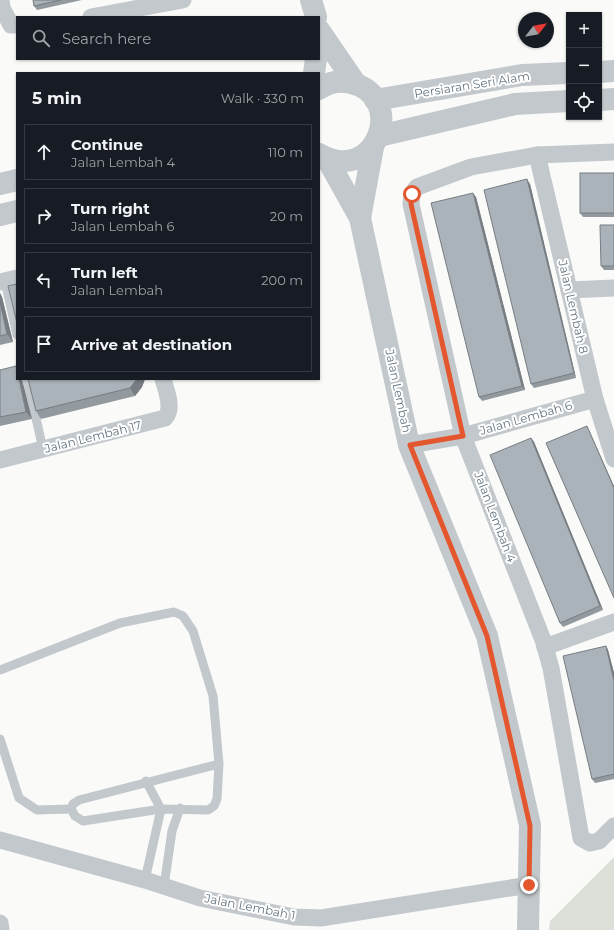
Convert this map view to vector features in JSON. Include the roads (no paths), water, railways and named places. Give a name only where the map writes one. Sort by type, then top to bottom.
[{"type":"street","points":[[1,0],[2,8],[14,25]]},
{"type":"street","points":[[96,16],[183,0]]},
{"type":"street","points":[[312,0],[315,16]]},
{"type":"street","points":[[320,32],[356,84],[367,91],[376,100]]},
{"type":"street","points":[[314,72],[316,60]]},
{"type":"street","points":[[602,72],[614,71]]},
{"type":"street","name":"Persiaran Seri Alam","points":[[376,100],[522,75],[566,73]]},
{"type":"street","points":[[320,88],[332,82],[356,84]]},
{"type":"street","points":[[602,100],[614,99]]},
{"type":"street","name":"Jalan Lembah","points":[[360,218],[376,142],[382,124],[381,112],[376,100]]},
{"type":"street","points":[[323,156],[339,162],[352,160],[363,156],[376,142],[515,104],[566,101]]},
{"type":"street","points":[[537,155],[614,152]]},
{"type":"street","name":"Jalan Lembah 4","points":[[537,155],[471,167],[417,187],[412,194],[411,204],[463,436],[545,647],[551,668],[581,838],[590,843],[599,841],[614,826]]},
{"type":"street","name":"Jalan Lembah 8","points":[[537,155],[595,399],[614,459]]},
{"type":"street","name":"Jalan Lembah","points":[[323,156],[360,218],[410,445],[487,636],[530,826],[528,930]]},
{"type":"street","points":[[0,184],[16,180]]},
{"type":"street","points":[[0,215],[16,211]]},
{"type":"street","points":[[569,290],[614,288]]},
{"type":"street","name":"Jalan Lembah 17","points":[[0,460],[161,420],[168,415],[169,411],[168,398],[163,380]]},
{"type":"street","name":"Jalan Lembah 6","points":[[410,445],[463,436],[595,399]]},
{"type":"street","points":[[545,647],[614,622]]},
{"type":"street","name":"Jalan Lembah 1","points":[[0,840],[145,880],[200,898],[294,917],[321,918],[529,885]]},
{"type":"street","points":[[0,923],[1,930]]},
{"type":"lane","points":[[7,281],[16,330]]},
{"type":"lane","points":[[27,380],[43,449]]},
{"type":"lane","points":[[0,670],[120,623],[174,612],[183,616],[193,631],[213,696],[219,764],[217,799],[214,806],[208,810],[180,808],[161,809],[83,820],[75,816],[71,809]]},
{"type":"lane","points":[[0,739],[19,798],[37,810],[71,809]]},
{"type":"lane","points":[[71,809],[73,804],[80,800],[219,764]]},
{"type":"lane","points":[[145,880],[161,809],[146,782]]},
{"type":"lane","points":[[164,886],[172,831],[180,808]]}]
